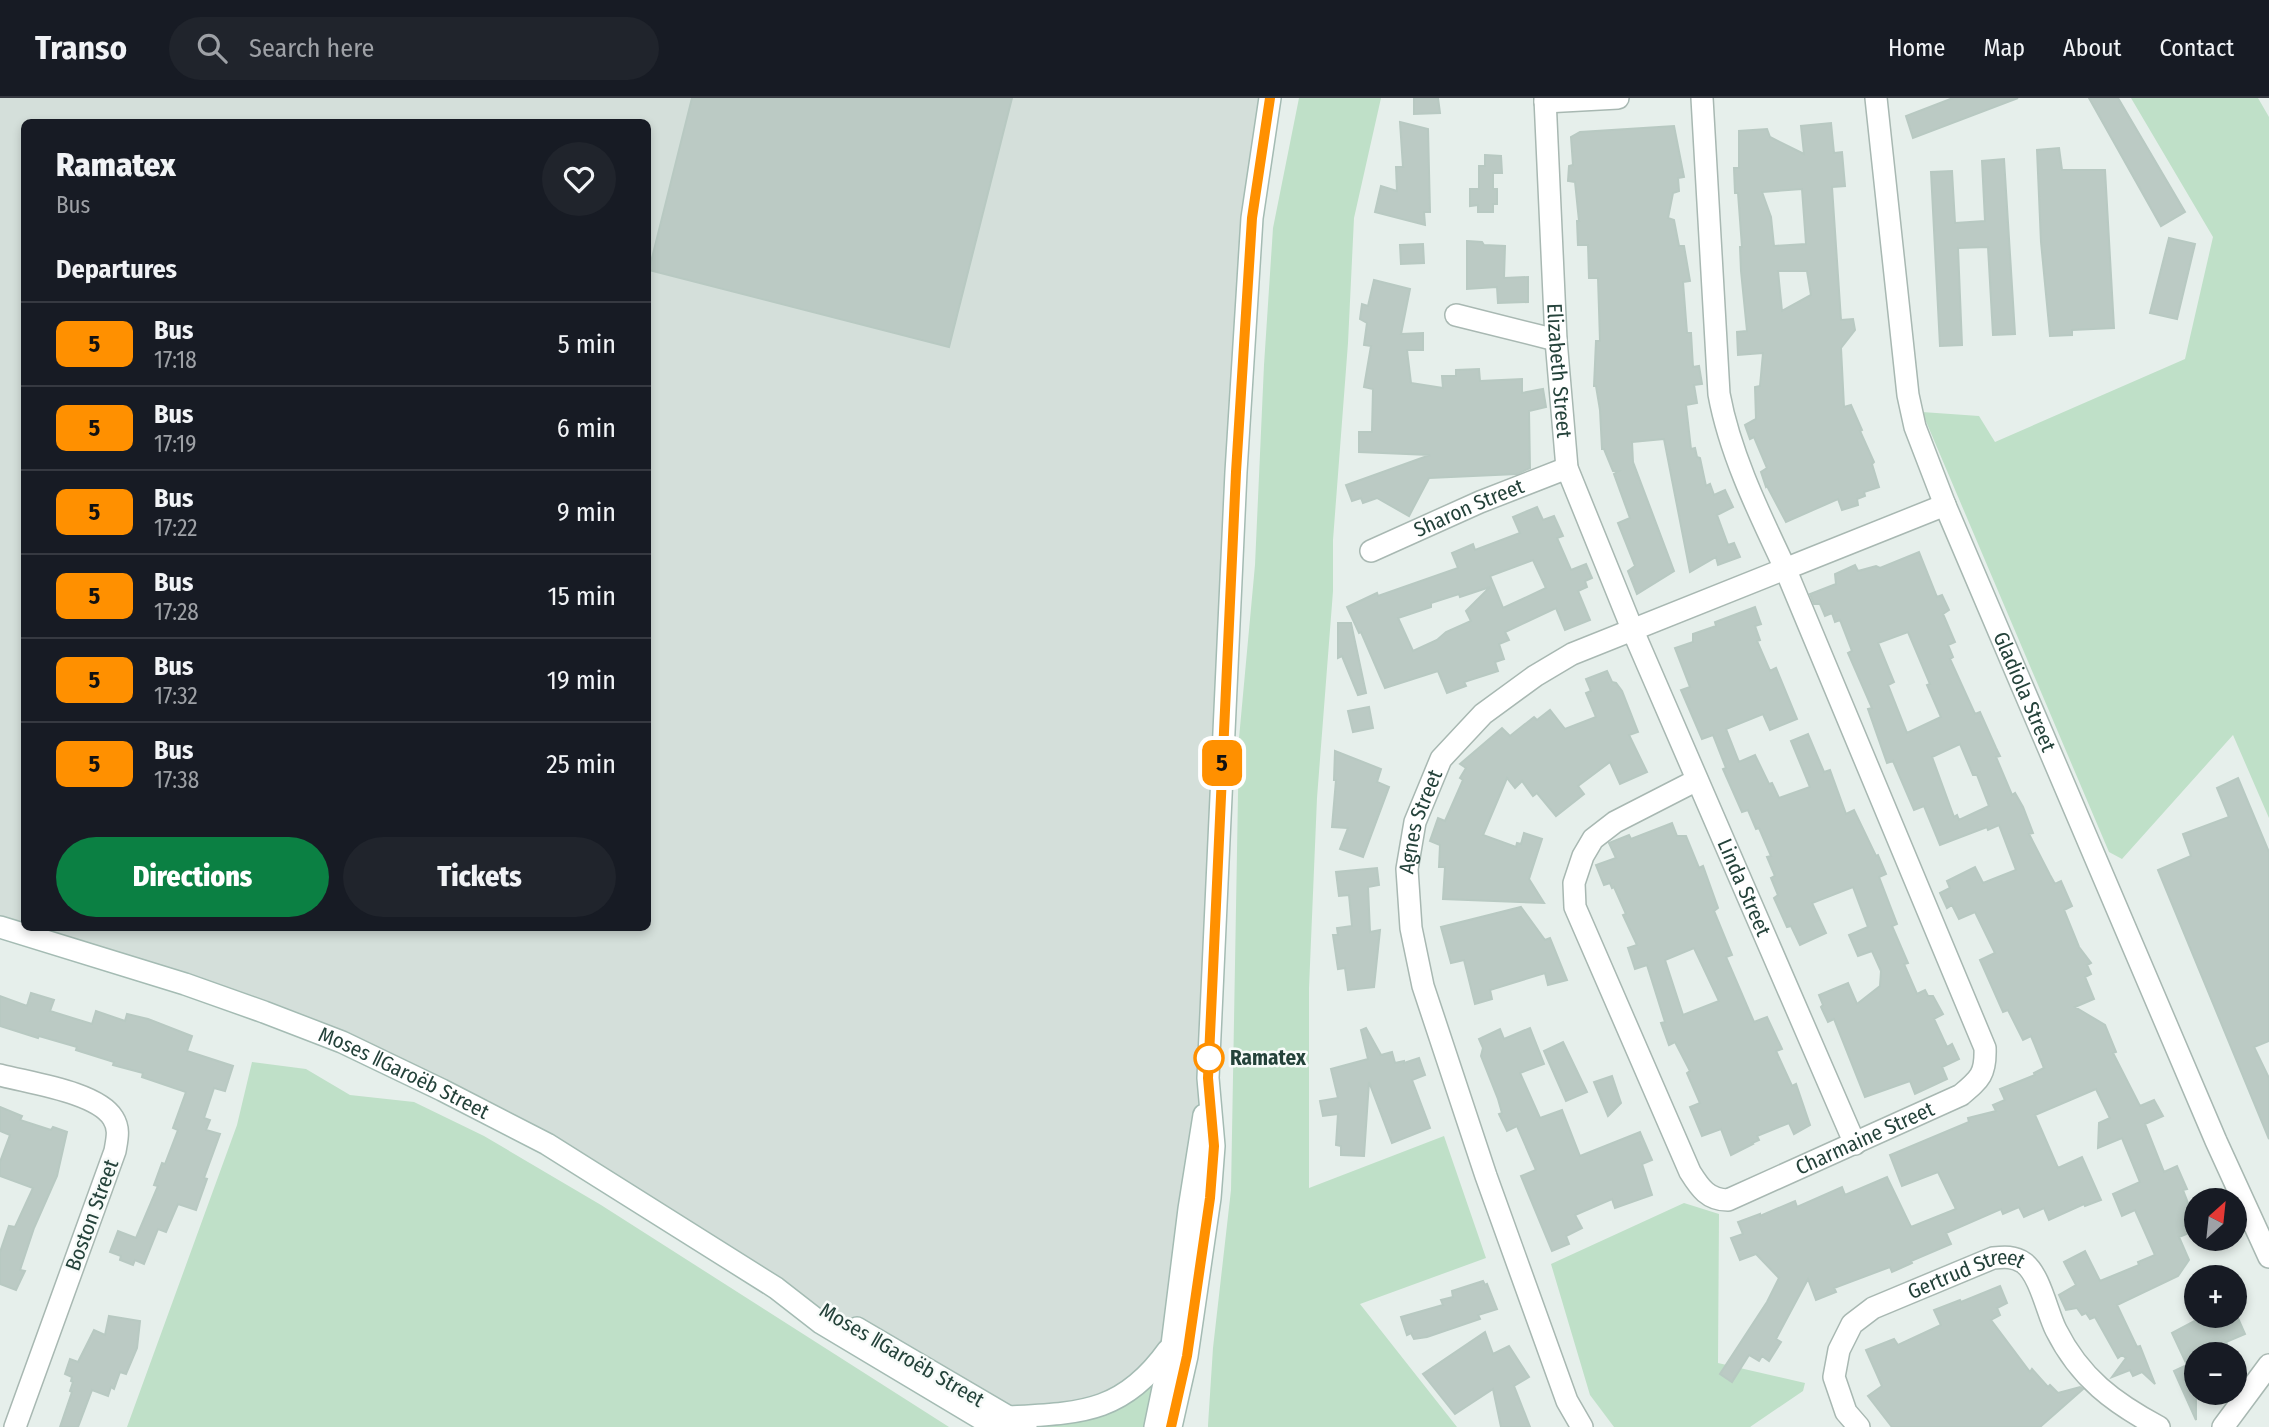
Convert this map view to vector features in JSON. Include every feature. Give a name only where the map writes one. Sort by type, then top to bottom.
[{"type":"street","points":[[1171,1427],[1179,1350],[1210,1198],[1214,1146],[1208,1096],[1239,418],[1252,218],[1270,98]]},
{"type":"street","points":[[1545,100],[1618,98]]},
{"type":"street","points":[[1702,98],[1723,418],[1758,510],[1785,568]]},
{"type":"street","name":"Gladiola Street","points":[[1876,98],[1908,395],[1915,427],[1945,505],[2216,1141],[2269,1257]]},
{"type":"street","name":"Elizabeth Street","points":[[1545,100],[1556,340],[1567,468],[1633,631]]},
{"type":"street","points":[[1456,315],[1556,340]]},
{"type":"street","name":"Sharon Street","points":[[1371,551],[1480,502],[1567,468]]},
{"type":"street","name":"Agnes Street","points":[[1582,1427],[1567,1401],[1486,1176],[1423,985],[1411,928],[1407,869],[1415,822],[1441,759],[1483,714],[1535,676],[1572,654],[1945,505]]},
{"type":"street","name":"Charmaine Street","points":[[1697,780],[1615,822],[1593,839],[1583,856],[1574,883],[1575,907],[1690,1172],[1702,1191],[1716,1200],[1728,1200],[1961,1096],[1979,1079],[1986,1066],[1985,1048],[1785,568]]},
{"type":"street","name":"Linda Street","points":[[1633,631],[1855,1144]]},
{"type":"street","name":"Moses ǁGaroëb Street","points":[[0,927],[198,989],[342,1042],[391,1065],[547,1144],[776,1288],[821,1324],[1011,1424]]},
{"type":"street","name":"Boston Street","points":[[0,1074],[97,1103],[113,1118],[118,1134],[116,1151],[15,1427]]},
{"type":"street","name":"Gertrud Street","points":[[1859,1427],[1846,1412],[1834,1377],[1839,1350],[1852,1324],[1873,1308],[1993,1258],[2010,1257],[2024,1263],[2035,1277],[2056,1331],[2075,1362],[2100,1390],[2133,1413],[2160,1427]]},
{"type":"street","points":[[1011,1424],[1101,1406],[1126,1393],[1179,1350]]},
{"type":"street","points":[[1155,1427],[1179,1350]]},
{"type":"street","points":[[1179,1350],[1185,1427]]},
{"type":"street","points":[[2223,1427],[2269,1365]]},
{"type":"shaded area","points":[[0,98],[1266,98],[1208,1078],[1172,1345],[1126,1393],[1010,1417],[827,1311],[776,1288],[617,1187],[264,1012],[0,930]]},
{"type":"green space","points":[[1299,98],[1381,98],[1354,218],[1348,343],[1333,540],[1333,591],[1317,798],[1309,988],[1309,1188],[1444,1136],[1486,1258],[1360,1304],[1457,1427],[1208,1427],[1213,1348],[1231,1190],[1239,738],[1255,565],[1273,228]]},
{"type":"green space","points":[[2131,98],[2258,98],[2269,117],[2269,818],[2233,735],[2122,859],[2109,852],[1922,412],[1979,416],[1995,442],[2185,359],[2213,237]]},
{"type":"green space","points":[[252,1062],[306,1069],[350,1095],[414,1102],[484,1136],[601,1205],[949,1427],[127,1427],[237,1125]]},
{"type":"green space","points":[[1684,1203],[1719,1214],[1718,1363],[1805,1383],[1803,1391],[1750,1427],[1614,1427],[1590,1395],[1551,1264]]},
{"type":"green space","points":[[1160,1373],[1147,1427],[1035,1425],[1082,1421]]},
{"type":"building","points":[[692,98],[1012,98],[949,347],[651,271]]},
{"type":"building","points":[[1414,98],[1438,98],[1440,113],[1414,114]]},
{"type":"building","points":[[1953,98],[2018,98],[1913,138],[1906,116]]},
{"type":"building","points":[[2089,98],[2118,98],[2185,212],[2161,226]]},
{"type":"building","points":[[1400,122],[1428,129],[1430,212],[1424,212],[1425,225],[1375,212],[1381,186],[1397,191],[1396,167],[1403,167]]},
{"type":"building","points":[[1831,123],[1834,153],[1842,152],[1845,186],[1832,187],[1841,320],[1853,319],[1855,330],[1841,348],[1844,407],[1851,405],[1862,430],[1860,431],[1874,462],[1872,464],[1879,487],[1864,492],[1865,496],[1857,499],[1858,505],[1842,510],[1838,499],[1786,522],[1766,487],[1761,472],[1767,468],[1754,437],[1750,439],[1745,425],[1756,419],[1755,387],[1760,386],[1763,353],[1738,355],[1737,332],[1747,331],[1734,168],[1739,168],[1739,131],[1767,129],[1770,137],[1804,154],[1801,126]],"holes":[[[1802,189],[1806,244],[1774,246],[1771,217],[1762,192]],[[1778,271],[1807,271],[1811,295],[1782,311]]]},
{"type":"building","points":[[1674,126],[1684,177],[1678,178],[1679,191],[1673,193],[1668,218],[1674,220],[1679,246],[1684,246],[1690,281],[1683,282],[1687,333],[1691,333],[1693,367],[1699,366],[1702,384],[1694,385],[1697,403],[1686,405],[1691,449],[1695,448],[1697,457],[1700,458],[1706,486],[1710,484],[1714,495],[1725,490],[1733,507],[1717,515],[1728,545],[1734,543],[1740,557],[1718,565],[1716,557],[1690,572],[1664,439],[1632,442],[1633,462],[1674,571],[1637,594],[1628,571],[1635,566],[1618,523],[1630,518],[1614,474],[1619,471],[1613,471],[1602,449],[1600,410],[1594,386],[1596,341],[1600,341],[1598,278],[1589,278],[1588,245],[1578,245],[1579,221],[1575,182],[1568,181],[1569,166],[1573,165],[1571,137],[1580,132]]},
{"type":"building","points":[[2059,148],[2062,170],[2105,170],[2114,328],[2072,330],[2072,335],[2050,336],[2041,242],[2037,150]]},
{"type":"building","points":[[1485,155],[1501,156],[1502,173],[1493,173],[1497,204],[1493,204],[1493,212],[1478,212],[1478,205],[1470,206],[1470,189],[1479,189],[1479,166],[1485,166]]},
{"type":"building","points":[[2004,159],[2015,334],[1993,335],[1988,247],[1958,248],[1962,345],[1940,346],[1931,172],[1952,171],[1955,223],[1985,221],[1982,161]]},
{"type":"building","points":[[2169,238],[2195,244],[2177,319],[2150,313]]},
{"type":"building","points":[[1467,241],[1505,246],[1504,278],[1528,277],[1528,302],[1498,303],[1497,287],[1467,289]]},
{"type":"building","points":[[1423,244],[1424,263],[1401,264],[1400,245]]},
{"type":"building","points":[[1374,280],[1410,289],[1401,334],[1423,333],[1423,350],[1407,350],[1411,383],[1443,388],[1442,376],[1456,376],[1456,370],[1479,369],[1480,381],[1522,379],[1522,393],[1543,389],[1546,407],[1529,411],[1530,468],[1517,474],[1429,478],[1409,516],[1377,498],[1363,503],[1361,498],[1352,501],[1346,485],[1430,455],[1359,452],[1359,432],[1372,432],[1373,389],[1364,387],[1371,346],[1364,345],[1367,323],[1360,319],[1362,304],[1368,306]]},
{"type":"building","points":[[1537,507],[1543,520],[1554,516],[1563,536],[1557,538],[1571,570],[1586,564],[1592,578],[1585,581],[1587,587],[1578,591],[1590,620],[1565,630],[1556,608],[1505,632],[1509,640],[1499,644],[1504,659],[1495,662],[1498,671],[1464,682],[1466,686],[1447,693],[1438,671],[1385,688],[1347,607],[1377,593],[1378,596],[1458,568],[1452,553],[1473,544],[1475,550],[1520,533],[1513,517]],"holes":[[[1533,560],[1546,588],[1503,608],[1490,576]],[[1490,587],[1466,611],[1471,621],[1413,651],[1398,618],[1431,607],[1431,603]]]},
{"type":"building","points":[[1919,552],[1937,597],[1942,595],[1949,610],[1943,614],[1955,642],[1948,645],[1953,657],[1950,659],[1975,714],[1980,712],[2000,756],[1996,757],[2012,795],[2015,793],[2023,807],[2033,833],[2029,834],[2055,884],[2061,881],[2072,906],[2064,910],[2079,947],[2091,963],[2087,965],[2091,974],[2085,977],[2094,999],[2075,1007],[2105,1025],[2116,1052],[2113,1053],[2140,1106],[2154,1100],[2163,1116],[2145,1124],[2164,1172],[2177,1166],[2187,1188],[2183,1190],[2184,1235],[2179,1237],[2189,1260],[2178,1276],[2117,1305],[2137,1347],[2140,1346],[2155,1384],[2142,1372],[2133,1376],[2130,1370],[2112,1377],[2126,1358],[2122,1355],[2118,1358],[2095,1317],[2090,1319],[2086,1313],[2082,1315],[2077,1308],[2066,1310],[2059,1295],[2076,1285],[2064,1262],[2085,1251],[2100,1281],[2139,1265],[2138,1262],[2155,1255],[2135,1210],[2122,1216],[2113,1194],[2140,1182],[2122,1138],[2098,1148],[2099,1123],[2110,1118],[2096,1089],[2035,1115],[2058,1168],[2082,1157],[2101,1200],[2085,1206],[2084,1204],[2049,1220],[2044,1208],[2024,1217],[2019,1207],[2003,1214],[2001,1209],[1946,1233],[1951,1244],[1892,1272],[1890,1267],[1834,1288],[1836,1292],[1816,1300],[1808,1279],[1776,1339],[1781,1342],[1769,1361],[1762,1356],[1759,1361],[1749,1355],[1732,1382],[1720,1374],[1767,1302],[1779,1278],[1756,1254],[1740,1260],[1731,1238],[1743,1234],[1738,1222],[1795,1201],[1797,1207],[1842,1187],[1845,1195],[1887,1177],[1911,1227],[1956,1209],[1938,1172],[1902,1186],[1890,1155],[1969,1122],[1968,1118],[1996,1111],[1993,1105],[2005,1100],[2000,1089],[2035,1075],[2034,1073],[2044,1068],[2031,1036],[2023,1040],[2008,1010],[2003,1012],[1980,960],[1995,953],[1975,912],[1959,919],[1952,905],[1947,908],[1940,893],[1950,888],[1947,881],[1975,867],[1983,883],[2016,870],[1999,825],[1940,845],[1924,806],[1914,810],[1893,761],[1887,763],[1868,709],[1872,708],[1848,653],[1852,651],[1840,620],[1835,622],[1832,613],[1825,616],[1820,604],[1814,604],[1810,594],[1836,584],[1835,574],[1855,565],[1858,571],[1876,566],[1880,568]],"holes":[[[1908,632],[1930,684],[1927,685],[1941,717],[1907,733],[1888,685],[1894,682],[1878,643]],[[1960,744],[1973,775],[1977,775],[1989,806],[1959,820],[1957,815],[1954,817],[1932,757]]]},
{"type":"building","points":[[1755,607],[1761,624],[1755,626],[1760,640],[1757,641],[1770,671],[1776,668],[1797,719],[1770,730],[1763,714],[1726,729],[1739,762],[1755,755],[1779,798],[1810,787],[1791,741],[1808,734],[1824,772],[1830,770],[1846,814],[1854,810],[1876,856],[1878,855],[1886,874],[1879,877],[1897,924],[1892,926],[1908,963],[1904,964],[1917,994],[1925,990],[1928,996],[1933,996],[1943,1014],[1934,1019],[1947,1047],[1952,1044],[1959,1059],[1942,1067],[1947,1079],[1915,1094],[1910,1081],[1865,1097],[1834,1019],[1828,1022],[1821,1007],[1823,1005],[1819,995],[1848,983],[1857,1004],[1880,986],[1881,971],[1872,951],[1858,956],[1849,935],[1868,927],[1853,887],[1812,903],[1826,933],[1800,945],[1791,926],[1787,927],[1774,898],[1778,895],[1771,878],[1775,876],[1767,857],[1771,856],[1759,828],[1756,829],[1748,810],[1742,812],[1723,769],[1726,768],[1713,735],[1702,739],[1681,690],[1690,687],[1675,648],[1693,642],[1693,634],[1716,626],[1715,622]]},
{"type":"building","points":[[1338,623],[1351,623],[1366,693],[1358,695],[1342,656],[1338,658]]},
{"type":"building","points":[[1607,671],[1612,682],[1622,691],[1638,732],[1629,735],[1647,772],[1620,784],[1610,762],[1578,786],[1584,794],[1556,816],[1537,793],[1533,796],[1522,781],[1515,788],[1507,778],[1483,835],[1516,847],[1517,843],[1521,844],[1524,833],[1542,839],[1529,879],[1544,903],[1443,899],[1445,867],[1439,867],[1440,845],[1430,841],[1438,818],[1445,821],[1463,780],[1460,778],[1466,768],[1460,764],[1502,728],[1510,736],[1534,717],[1537,720],[1550,710],[1565,729],[1596,717],[1586,693],[1591,691],[1586,679]]},
{"type":"building","points":[[1369,707],[1373,728],[1353,732],[1348,711]]},
{"type":"building","points":[[1335,751],[1381,769],[1377,782],[1389,787],[1363,857],[1340,849],[1348,828],[1332,827],[1336,780]]},
{"type":"building","points":[[2238,778],[2269,852],[2269,1041],[2254,1047],[2269,1078],[2269,1139],[2158,870],[2191,856],[2183,834],[2229,817],[2217,788]]},
{"type":"building","points":[[1672,823],[1677,836],[1686,836],[1699,868],[1703,866],[1718,908],[1714,911],[1732,955],[1726,957],[1754,1022],[1767,1017],[1782,1049],[1776,1051],[1792,1086],[1796,1084],[1810,1125],[1794,1134],[1789,1123],[1757,1136],[1759,1140],[1731,1155],[1721,1129],[1702,1136],[1690,1107],[1700,1103],[1687,1073],[1690,1071],[1675,1042],[1669,1045],[1661,1023],[1665,1022],[1647,965],[1635,969],[1628,948],[1637,945],[1623,915],[1626,914],[1614,887],[1612,888],[1610,883],[1604,885],[1596,865],[1616,858],[1609,843],[1629,835],[1631,839]],"holes":[[[1694,948],[1719,1001],[1683,1015],[1665,960]]]},
{"type":"building","points":[[1377,868],[1379,885],[1368,887],[1370,932],[1380,930],[1374,987],[1348,990],[1345,968],[1338,969],[1333,935],[1338,935],[1337,928],[1352,926],[1349,895],[1339,896],[1336,872]]},
{"type":"building","points":[[1521,907],[1545,940],[1550,938],[1567,980],[1548,985],[1545,973],[1490,990],[1492,999],[1475,1004],[1464,960],[1451,963],[1441,927]]},
{"type":"building","points":[[31,993],[54,1000],[50,1011],[92,1024],[96,1011],[125,1021],[127,1014],[148,1019],[192,1036],[187,1051],[233,1066],[225,1091],[214,1088],[204,1118],[210,1120],[206,1130],[220,1134],[196,1210],[178,1204],[166,1232],[158,1229],[144,1264],[135,1260],[133,1265],[110,1252],[118,1231],[136,1238],[158,1186],[154,1185],[162,1163],[165,1164],[178,1130],[173,1128],[186,1092],[142,1077],[143,1073],[113,1065],[114,1062],[76,1050],[77,1047],[0,1026],[0,996],[27,1006]]},
{"type":"building","points":[[1366,1028],[1381,1055],[1392,1052],[1395,1063],[1419,1058],[1425,1075],[1412,1080],[1430,1128],[1392,1143],[1369,1082],[1364,1156],[1341,1155],[1341,1146],[1336,1145],[1338,1114],[1323,1116],[1320,1101],[1338,1098],[1331,1069],[1368,1059],[1361,1030]]},
{"type":"building","points":[[1530,1028],[1544,1064],[1520,1073],[1540,1118],[1562,1110],[1580,1156],[1640,1132],[1652,1160],[1642,1164],[1652,1195],[1615,1208],[1612,1199],[1575,1215],[1582,1228],[1566,1236],[1569,1244],[1552,1251],[1521,1176],[1536,1170],[1517,1126],[1507,1131],[1499,1114],[1502,1113],[1481,1056],[1483,1048],[1479,1039],[1500,1029],[1504,1039]]},
{"type":"building","points":[[1563,1042],[1587,1092],[1566,1101],[1544,1051]]},
{"type":"building","points":[[1612,1076],[1621,1103],[1608,1116],[1594,1082]]},
{"type":"building","points":[[0,1107],[22,1116],[20,1120],[67,1132],[57,1176],[34,1228],[20,1270],[25,1271],[16,1290],[0,1284],[0,1252],[9,1226],[15,1227],[33,1188],[0,1176],[0,1162],[10,1135],[0,1131]]},
{"type":"building","points":[[1483,1281],[1487,1284],[1497,1309],[1478,1315],[1480,1319],[1427,1337],[1414,1339],[1411,1333],[1407,1335],[1401,1317],[1443,1305],[1441,1300],[1453,1297],[1452,1291]]},
{"type":"building","points":[[2000,1286],[2007,1303],[1997,1308],[2000,1315],[1991,1320],[2030,1372],[2032,1369],[2048,1387],[2050,1385],[2058,1393],[2080,1387],[2083,1389],[2040,1427],[1892,1427],[1868,1396],[1882,1386],[1866,1350],[1894,1339],[1898,1345],[1941,1325],[1934,1310]]},
{"type":"building","points":[[109,1316],[140,1321],[137,1348],[126,1374],[120,1372],[114,1389],[111,1387],[108,1396],[92,1390],[78,1427],[60,1427],[72,1392],[72,1377],[65,1374],[70,1359],[78,1362],[94,1330],[105,1335]]},
{"type":"building","points":[[2184,1327],[2242,1328],[2245,1334],[2226,1342],[2184,1342],[2184,1359],[2172,1333]]},
{"type":"building","points":[[1485,1332],[1493,1354],[1509,1346],[1529,1377],[1514,1386],[1530,1427],[1501,1427],[1493,1389],[1455,1414],[1423,1374]]},
{"type":"building","points":[[2184,1366],[2184,1393],[2174,1371]]},
{"type":"building","points":[[2189,1405],[2196,1405],[2196,1420]]},
{"type":"bus line","name":"5","points":[[1171,1427],[1187,1356],[1205,1241],[1214,1146],[1208,1078],[1236,472],[1252,218],[1270,98]]},
{"type":"place","name":"Ramatex","points":[[1209,1058]]}]
